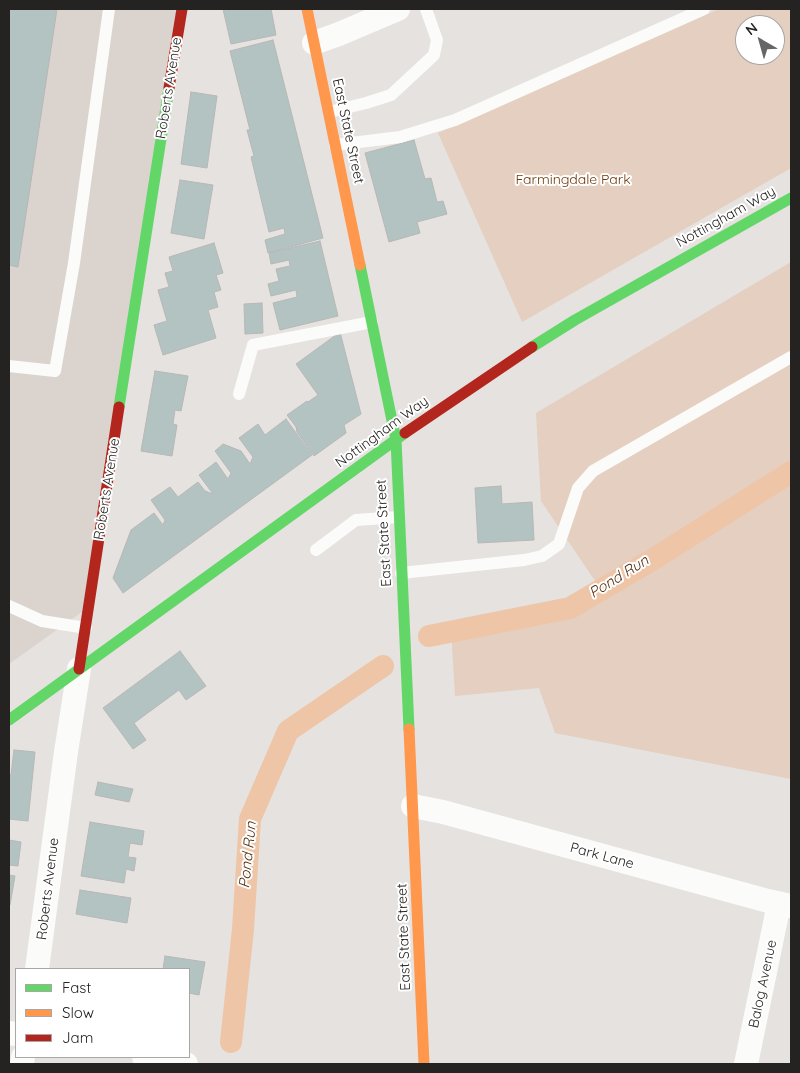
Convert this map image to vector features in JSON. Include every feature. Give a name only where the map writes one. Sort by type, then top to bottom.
[{"type":"street","name":"Roberts Avenue","points":[[38,968],[66,752],[182,9]]},
{"type":"street","name":"East State Street","points":[[307,9],[396,440],[424,1064]]},
{"type":"street","points":[[314,43],[398,9]]},
{"type":"street","name":"Nottingham Way","points":[[9,720],[396,440],[525,351],[575,320],[791,198]]},
{"type":"street","name":"Park Lane","points":[[413,806],[443,812],[785,905]]},
{"type":"street","name":"Balog Avenue","points":[[746,1064],[785,905]]},
{"type":"street","points":[[150,1058],[186,1064]]},
{"type":"lane","points":[[9,366],[55,371],[74,263],[109,9]]},
{"type":"lane","points":[[328,112],[366,104],[391,95],[434,55],[437,40],[426,9]]},
{"type":"lane","points":[[335,144],[400,137],[454,120],[704,9]]},
{"type":"lane","points":[[239,394],[254,345],[372,322]]},
{"type":"lane","points":[[401,573],[524,560],[542,556],[559,544],[578,488],[593,471],[791,357]]},
{"type":"lane","points":[[316,550],[356,520],[399,517]]},
{"type":"lane","points":[[9,606],[42,621],[86,628]]},
{"type":"shaded area","points":[[9,9],[182,9],[82,612],[9,664]]},
{"type":"green space","name":"Farmingdale Park","points":[[719,9],[791,9],[791,168],[522,322],[438,133]]},
{"type":"green space","points":[[791,262],[791,779],[555,733],[539,688],[455,696],[451,628],[606,597],[541,501],[536,413]]},
{"type":"building","points":[[9,9],[57,9],[18,267],[9,265]]},
{"type":"building","points":[[223,9],[271,9],[276,35],[231,44]]},
{"type":"building","points":[[273,40],[323,238],[268,253],[265,240],[285,234],[284,228],[269,232],[251,157],[254,156],[247,130],[250,130],[230,51]]},
{"type":"building","points":[[191,92],[217,96],[207,168],[181,164]]},
{"type":"building","points":[[414,140],[425,179],[431,178],[437,202],[443,201],[447,214],[417,222],[420,233],[389,242],[365,153]]},
{"type":"building","points":[[180,180],[213,185],[204,239],[171,233]]},
{"type":"building","points":[[320,241],[338,316],[280,330],[273,303],[297,297],[296,290],[271,296],[268,284],[279,281],[276,269],[290,266],[289,260],[271,264],[269,253]]},
{"type":"building","points":[[214,243],[223,273],[216,275],[221,290],[214,292],[218,307],[208,310],[216,338],[163,355],[154,325],[167,321],[158,290],[169,287],[165,273],[173,271],[169,257]]},
{"type":"building","points":[[262,303],[263,333],[245,334],[244,304]]},
{"type":"building","points":[[340,332],[361,414],[344,425],[346,433],[314,456],[287,415],[318,395],[296,364]]},
{"type":"building","points":[[155,371],[188,376],[181,411],[175,410],[173,424],[177,425],[172,456],[141,451]]},
{"type":"building","points":[[286,419],[312,455],[123,593],[113,578],[131,530],[154,513],[163,525],[165,520],[151,500],[170,487],[178,497],[198,482],[205,491],[213,494],[199,475],[216,462],[228,479],[231,473],[215,451],[223,444],[241,451],[250,464],[253,457],[239,438],[258,424],[265,435]]},
{"type":"building","points":[[501,486],[502,504],[532,502],[534,540],[478,543],[475,488]]},
{"type":"building","points":[[180,651],[206,686],[186,700],[179,690],[134,723],[146,740],[133,749],[103,708]]},
{"type":"building","points":[[14,750],[35,752],[28,821],[9,819],[9,775],[11,775]]},
{"type":"building","points":[[98,782],[133,789],[129,802],[95,795]]},
{"type":"building","points":[[90,822],[144,831],[142,845],[130,843],[128,857],[136,858],[134,871],[126,869],[124,883],[81,876]]},
{"type":"building","points":[[9,840],[21,842],[18,866],[9,865]]},
{"type":"building","points":[[9,875],[15,876],[10,905],[9,905]]},
{"type":"building","points":[[80,890],[131,898],[127,923],[76,914]]},
{"type":"building","points":[[165,956],[205,962],[199,995],[190,993],[190,968],[163,968]]},
{"type":"waterway","name":"Pond Run","points":[[429,636],[570,608],[652,560],[791,472]]},
{"type":"waterway","name":"Pond Run","points":[[231,1042],[243,929],[250,819],[288,731],[383,666]]},
{"type":"traffic: fast","points":[[119,407],[169,88]]},
{"type":"traffic: fast","points":[[532,347],[575,320],[791,198]]},
{"type":"traffic: fast","points":[[360,265],[396,440],[409,729]]},
{"type":"traffic: fast","points":[[9,720],[405,433]]},
{"type":"traffic: slow","points":[[307,9],[360,265]]},
{"type":"traffic: slow","points":[[409,729],[424,1064]]},
{"type":"traffic: jam","points":[[169,88],[182,9]]},
{"type":"traffic: jam","points":[[405,433],[532,347]]},
{"type":"traffic: jam","points":[[79,669],[119,407]]}]
